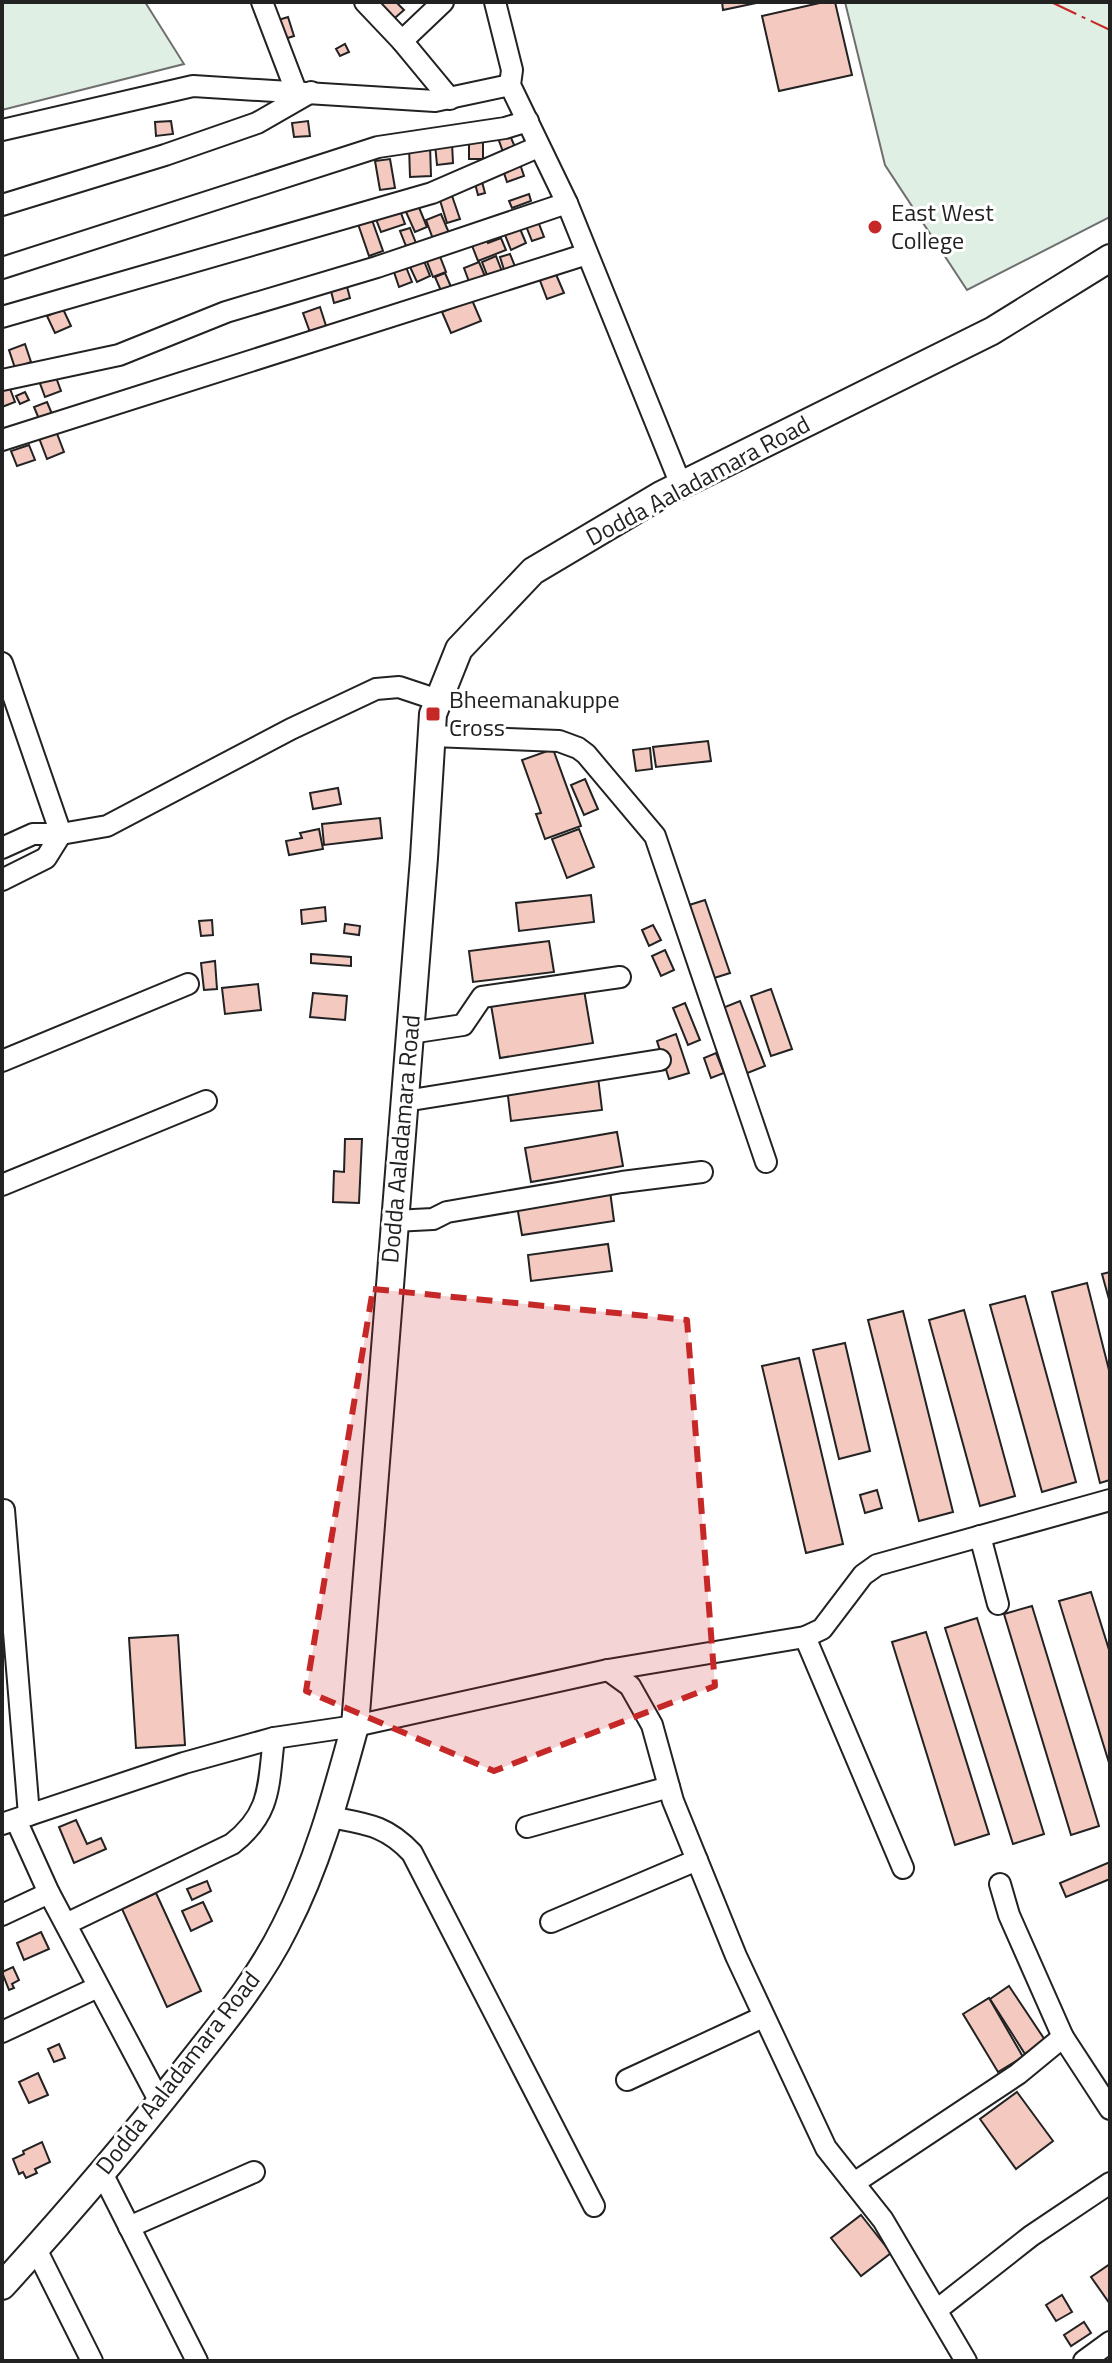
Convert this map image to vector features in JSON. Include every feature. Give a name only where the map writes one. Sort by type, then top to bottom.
[{"type":"main road","name":"Dodda Aaladamara Road","points":[[2,2286],[102,2173],[242,1999],[277,1940],[318,1853],[330,1817],[355,1726],[433,714],[459,649],[533,571],[681,485],[992,331],[1110,258]]},
{"type":"street","points":[[262,2],[303,92]]},
{"type":"street","points":[[365,2],[450,99]]},
{"type":"street","points":[[402,41],[443,2]]},
{"type":"street","points":[[495,2],[512,70],[510,85],[567,203],[681,485]]},
{"type":"street","points":[[2,130],[193,86],[435,101],[510,85]]},
{"type":"street","points":[[2,205],[257,123],[303,92]]},
{"type":"street","points":[[2,268],[378,147],[505,128],[528,121]]},
{"type":"street","points":[[2,317],[432,193],[538,147]]},
{"type":"street","points":[[2,380],[119,355],[226,312],[377,267],[567,203]]},
{"type":"street","points":[[2,440],[587,254]]},
{"type":"street","points":[[2,663],[61,834]]},
{"type":"street","points":[[2,848],[33,834],[61,834],[107,826],[319,715],[376,689],[399,687],[438,700]]},
{"type":"street","points":[[432,736],[559,741],[571,745],[586,754],[652,829],[766,1162]]},
{"type":"street","points":[[2,880],[46,858],[61,834]]},
{"type":"street","points":[[410,1033],[463,1025],[482,997],[620,977]]},
{"type":"street","points":[[2,1061],[188,984]]},
{"type":"street","points":[[405,1101],[660,1060]]},
{"type":"street","points":[[2,1185],[206,1101]]},
{"type":"street","points":[[394,1221],[433,1219],[447,1212],[622,1182],[702,1172]]},
{"type":"street","points":[[16,1820],[184,1763],[274,1738],[355,1726],[608,1670],[805,1637],[822,1629],[863,1575],[877,1565],[1110,1500]]},
{"type":"street","points":[[4,1510],[16,1820],[49,1893],[160,2102]]},
{"type":"street","points":[[980,1536],[998,1604]]},
{"type":"street","points":[[805,1637],[903,1868]]},
{"type":"street","points":[[608,1670],[630,1686],[652,1725],[669,1787],[697,1860],[763,2017],[826,2148],[883,2220],[966,2361]]},
{"type":"street","points":[[66,1924],[232,1844],[248,1832],[260,1816],[266,1799],[274,1738]]},
{"type":"street","points":[[527,1827],[669,1787]]},
{"type":"street","points":[[330,1817],[378,1826],[398,1837],[412,1853],[594,2206]]},
{"type":"street","points":[[551,1922],[697,1860]]},
{"type":"street","points":[[1000,1884],[1009,1915],[1063,2037],[1110,2109]]},
{"type":"street","points":[[2,1915],[49,1893]]},
{"type":"street","points":[[2,2032],[98,1987]]},
{"type":"street","points":[[627,2080],[763,2017]]},
{"type":"street","points":[[854,2183],[1018,2074],[1063,2037]]},
{"type":"street","points":[[129,2227],[254,2172]]},
{"type":"street","points":[[102,2173],[197,2361]]},
{"type":"street","points":[[938,2309],[1031,2236],[1110,2183]]},
{"type":"street","points":[[36,2249],[92,2361]]},
{"type":"street","points":[[1084,2361],[1110,2342]]},
{"type":"highlighted area","points":[[373,1289],[687,1320],[715,1686],[494,1771],[306,1691]]},
{"type":"green space","points":[[2,2],[145,2],[184,64],[2,110]]},
{"type":"green space","points":[[845,2],[1110,2],[1110,217],[967,290],[885,165]]},
{"type":"building","points":[[368,2],[396,2],[404,10],[388,24]]},
{"type":"building","points":[[722,2],[761,2],[723,10]]},
{"type":"building","points":[[835,2],[852,75],[779,91],[762,16]]},
{"type":"building","points":[[288,17],[294,36],[278,41],[272,22]]},
{"type":"building","points":[[345,44],[349,52],[340,56],[336,49]]},
{"type":"building","points":[[171,121],[173,134],[156,136],[155,122]]},
{"type":"building","points":[[308,121],[310,136],[294,137],[292,123]]},
{"type":"building","points":[[508,131],[515,147],[503,152],[497,135]]},
{"type":"building","points":[[469,141],[483,141],[483,159],[469,159]]},
{"type":"building","points":[[452,143],[453,163],[437,165],[435,144]]},
{"type":"building","points":[[430,145],[431,176],[410,177],[409,146]]},
{"type":"building","points":[[390,159],[395,188],[380,190],[375,161]]},
{"type":"building","points":[[519,161],[524,176],[507,182],[502,167]]},
{"type":"building","points":[[480,174],[485,193],[478,195],[473,176]]},
{"type":"building","points":[[450,190],[460,219],[447,223],[438,194]]},
{"type":"building","points":[[529,194],[531,201],[512,208],[509,201]]},
{"type":"building","points":[[398,205],[405,224],[381,232],[374,214]]},
{"type":"building","points":[[418,205],[427,227],[415,232],[406,212]]},
{"type":"building","points":[[441,214],[449,233],[433,239],[426,220]]},
{"type":"building","points":[[536,216],[544,237],[532,241],[524,221]]},
{"type":"building","points":[[372,220],[383,251],[369,256],[358,224]]},
{"type":"building","points":[[518,224],[526,243],[511,250],[503,230]]},
{"type":"building","points":[[410,228],[416,243],[406,246],[400,231]]},
{"type":"building","points":[[485,237],[488,243],[501,238],[506,250],[478,261],[471,243]]},
{"type":"building","points":[[439,254],[446,272],[433,277],[426,259]]},
{"type":"building","points":[[510,254],[516,269],[505,273],[500,257]]},
{"type":"building","points":[[496,256],[503,274],[489,280],[482,262]]},
{"type":"building","points":[[424,261],[430,276],[417,282],[410,267]]},
{"type":"building","points":[[479,262],[487,281],[471,287],[464,268]]},
{"type":"building","points":[[406,267],[412,282],[399,287],[394,272]]},
{"type":"building","points":[[555,272],[564,293],[547,299],[539,278]]},
{"type":"building","points":[[445,273],[452,289],[442,293],[435,277]]},
{"type":"building","points":[[346,283],[350,298],[334,303],[330,287]]},
{"type":"building","points":[[472,300],[481,321],[451,333],[442,312]]},
{"type":"building","points":[[320,307],[327,329],[311,335],[303,313]]},
{"type":"building","points":[[63,309],[71,326],[55,333],[47,316]]},
{"type":"building","points":[[25,344],[31,362],[15,368],[9,350]]},
{"type":"building","points":[[54,372],[61,391],[45,397],[38,378]]},
{"type":"building","points":[[9,386],[15,402],[2,407],[2,389]]},
{"type":"building","points":[[25,392],[29,400],[20,404],[16,396]]},
{"type":"building","points":[[47,402],[52,414],[39,419],[34,407]]},
{"type":"building","points":[[56,431],[64,452],[47,459],[39,438]]},
{"type":"building","points":[[29,445],[35,460],[17,466],[11,451]]},
{"type":"building","points":[[708,741],[711,761],[656,767],[653,747]]},
{"type":"building","points":[[650,748],[652,769],[636,771],[633,750]]},
{"type":"building","points":[[553,749],[581,826],[545,839],[536,814],[541,813],[522,760]]},
{"type":"building","points":[[585,779],[598,809],[584,815],[571,785]]},
{"type":"building","points":[[338,788],[341,804],[313,809],[310,793]]},
{"type":"building","points":[[380,818],[382,838],[324,845],[322,824]]},
{"type":"building","points":[[319,829],[323,849],[289,855],[286,841],[302,838],[300,833]]},
{"type":"building","points":[[579,829],[594,867],[567,878],[552,839]]},
{"type":"building","points":[[591,895],[594,922],[519,931],[516,903]]},
{"type":"building","points":[[705,900],[730,973],[711,979],[686,906]]},
{"type":"building","points":[[325,907],[326,921],[302,924],[301,910]]},
{"type":"building","points":[[212,920],[213,935],[201,936],[199,921]]},
{"type":"building","points":[[345,924],[360,926],[359,935],[344,933]]},
{"type":"building","points":[[653,925],[661,940],[649,946],[642,930]]},
{"type":"building","points":[[549,941],[554,972],[473,982],[469,951]]},
{"type":"building","points":[[665,950],[674,970],[661,976],[652,956]]},
{"type":"building","points":[[311,954],[351,957],[351,966],[311,963]]},
{"type":"building","points":[[215,961],[217,989],[204,990],[201,963]]},
{"type":"building","points":[[258,984],[261,1010],[225,1014],[222,988]]},
{"type":"building","points":[[583,984],[593,1043],[500,1058],[490,999]]},
{"type":"building","points":[[771,989],[792,1049],[771,1056],[751,996]]},
{"type":"building","points":[[313,993],[347,996],[345,1020],[310,1017]]},
{"type":"building","points":[[740,1001],[765,1066],[745,1074],[720,1009]]},
{"type":"building","points":[[685,1003],[700,1040],[688,1045],[673,1008]]},
{"type":"building","points":[[676,1034],[689,1073],[669,1079],[657,1041]]},
{"type":"building","points":[[716,1053],[724,1073],[711,1078],[704,1058]]},
{"type":"building","points":[[598,1077],[602,1110],[511,1121],[507,1088]]},
{"type":"building","points":[[617,1132],[623,1166],[531,1182],[525,1148]]},
{"type":"building","points":[[345,1139],[362,1139],[359,1203],[333,1202],[334,1171],[344,1172]]},
{"type":"building","points":[[610,1191],[614,1221],[522,1235],[517,1206]]},
{"type":"building","points":[[608,1244],[612,1271],[531,1281],[528,1255]]},
{"type":"building","points":[[1110,1272],[1110,1303],[1102,1274]]},
{"type":"building","points":[[1087,1283],[1110,1374],[1110,1480],[1100,1483],[1052,1292]]},
{"type":"building","points":[[1025,1296],[1076,1482],[1042,1492],[990,1305]]},
{"type":"building","points":[[964,1310],[1015,1496],[980,1506],[929,1320]]},
{"type":"building","points":[[903,1311],[953,1512],[919,1521],[868,1320]]},
{"type":"building","points":[[845,1343],[870,1451],[839,1459],[813,1350]]},
{"type":"building","points":[[799,1358],[843,1544],[806,1553],[762,1366]]},
{"type":"building","points":[[877,1490],[882,1508],[865,1513],[860,1495]]},
{"type":"building","points":[[1091,1592],[1110,1653],[1110,1766],[1059,1601]]},
{"type":"building","points":[[1032,1606],[1099,1826],[1071,1835],[1004,1614]]},
{"type":"building","points":[[977,1618],[1044,1834],[1013,1844],[945,1628]]},
{"type":"building","points":[[926,1632],[989,1834],[955,1845],[892,1642]]},
{"type":"building","points":[[178,1635],[185,1745],[136,1748],[129,1638]]},
{"type":"building","points":[[76,1820],[87,1844],[101,1838],[106,1849],[74,1863],[59,1827]]},
{"type":"building","points":[[1110,1862],[1110,1879],[1066,1897],[1060,1883]]},
{"type":"building","points":[[207,1881],[211,1891],[192,1900],[187,1889]]},
{"type":"building","points":[[156,1893],[201,1991],[167,2007],[122,1909]]},
{"type":"building","points":[[203,1902],[212,1921],[191,1931],[182,1911]]},
{"type":"building","points":[[41,1932],[49,1949],[24,1960],[17,1943]]},
{"type":"building","points":[[13,1967],[19,1980],[9,1990],[2,1972]]},
{"type":"building","points":[[1009,1986],[1045,2040],[1025,2054],[990,1999]]},
{"type":"building","points":[[989,1998],[1023,2057],[998,2072],[963,2014]]},
{"type":"building","points":[[59,2044],[65,2058],[54,2062],[48,2049]]},
{"type":"building","points":[[38,2073],[48,2095],[29,2103],[19,2082]]},
{"type":"building","points":[[1017,2092],[1053,2141],[1016,2169],[980,2119]]},
{"type":"building","points":[[42,2142],[50,2162],[35,2169],[37,2173],[26,2178],[23,2172],[19,2174],[13,2159]]},
{"type":"building","points":[[861,2215],[891,2253],[861,2276],[831,2238]]},
{"type":"building","points":[[1110,2264],[1110,2304],[1091,2277]]},
{"type":"building","points":[[1062,2295],[1072,2312],[1056,2321],[1046,2305]]},
{"type":"building","points":[[1084,2322],[1091,2333],[1071,2346],[1064,2335]]},
{"type":"power","points":[[1051,2],[1110,30]]},
{"type":"place","name":"East West College","points":[[875,227]]},
{"type":"place","name":"Bheemanakuppe Cross","points":[[433,714]]}]
